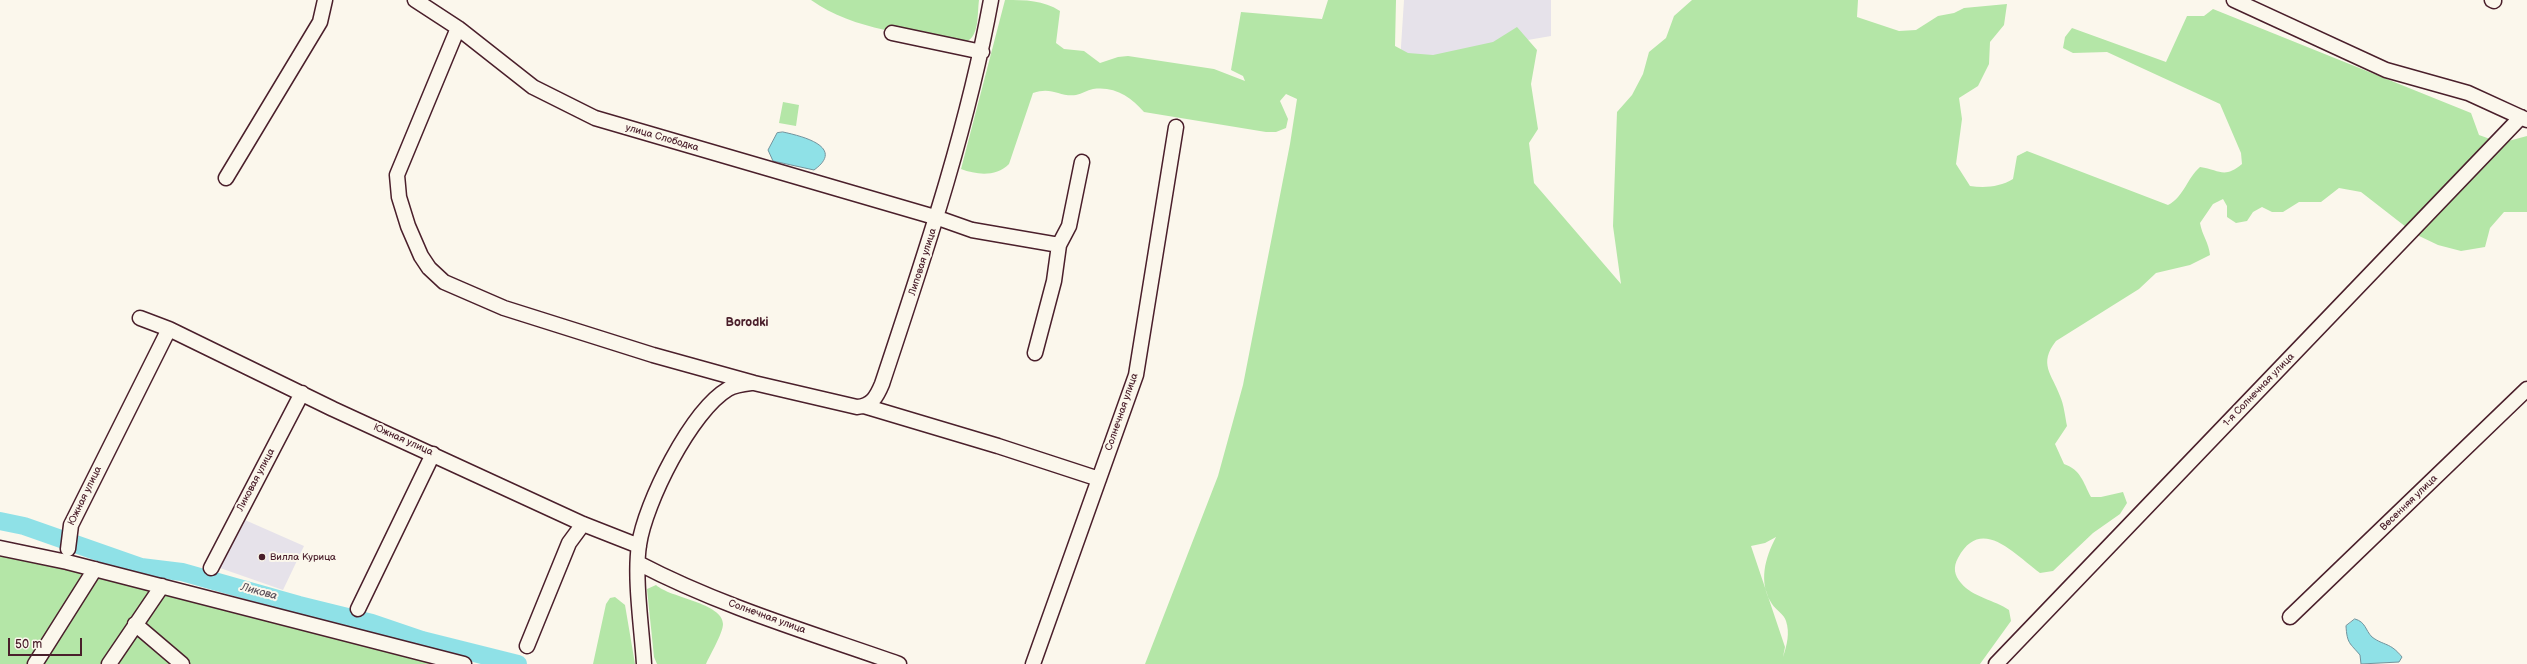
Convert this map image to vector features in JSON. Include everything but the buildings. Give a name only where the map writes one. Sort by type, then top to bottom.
[{"type":"street","points":[[226,178],[320,22],[325,0]]},
{"type":"street","name":"улица Слободка","points":[[414,0],[458,28],[533,87],[595,118],[938,218],[972,230],[1059,245]]},
{"type":"street","name":"Липовая улица","points":[[864,406],[873,400],[882,384],[938,218],[982,52],[991,0]]},
{"type":"street","points":[[2234,0],[2386,70],[2468,93],[2524,119]]},
{"type":"street","points":[[458,28],[397,175],[399,197],[408,226],[421,256],[429,268],[444,282],[504,308],[654,355],[754,383],[846,405],[864,406],[998,446],[1099,479]]},
{"type":"street","points":[[892,33],[982,52]]},
{"type":"street","name":"1-я Солнечная улица","points":[[1996,664],[2524,119]]},
{"type":"street","name":"Солнечная улица","points":[[1032,664],[1136,375],[1176,127]]},
{"type":"street","points":[[1035,353],[1054,281],[1059,245],[1065,237],[1069,226],[1082,162]]},
{"type":"street","name":"Южная улица","points":[[140,318],[169,329],[302,393],[583,524],[638,553]]},
{"type":"street","name":"Южная улица","points":[[68,542],[70,525],[169,329]]},
{"type":"street","points":[[644,664],[638,553],[644,522],[653,495],[688,434],[707,409],[728,389],[754,383]]},
{"type":"street","name":"Весенняя улица","points":[[2290,616],[2527,389]]},
{"type":"street","name":"Ликовая улица","points":[[211,568],[302,393]]},
{"type":"street","points":[[358,610],[433,454]]},
{"type":"street","points":[[527,646],[569,543],[583,524]]},
{"type":"street","points":[[0,548],[95,569],[464,664]]},
{"type":"street","name":"Солнечная улица","points":[[638,553],[667,578],[735,606],[899,664]]},
{"type":"street","points":[[34,664],[95,569]]},
{"type":"street","points":[[108,664],[162,586]]},
{"type":"street","points":[[135,624],[182,664]]},
{"type":"shaded area","points":[[1404,0],[1551,0],[1551,36],[1400,62]]},
{"type":"shaded area","name":"Вилла Курица","points":[[245,520],[304,546],[283,590],[220,568]]},
{"type":"green space","points":[[811,0],[979,0],[978,19],[975,32],[972,37],[963,43],[904,34],[865,25],[846,19]]},
{"type":"green space","points":[[1005,0],[1041,3],[1054,7],[1060,11],[1056,43],[1064,49],[1084,51],[1100,63],[1118,57],[1128,56],[1214,69],[1245,81],[1243,76],[1231,70],[1241,12],[1322,19],[1328,0],[1396,0],[1395,46],[1408,53],[1433,55],[1493,42],[1517,27],[1537,50],[1531,84],[1538,129],[1529,143],[1534,183],[1621,284],[1613,226],[1617,112],[1632,95],[1643,74],[1649,52],[1666,38],[1674,16],[1692,0],[1858,0],[1857,17],[1899,31],[1916,30],[1938,16],[1954,13],[1964,8],[2007,4],[2004,25],[1990,42],[1989,64],[1978,86],[1959,98],[1962,119],[1956,164],[1970,186],[1992,186],[2003,184],[2013,179],[2017,156],[2027,151],[2168,205],[2178,197],[2200,167],[2222,172],[2236,169],[2242,164],[2241,153],[2220,104],[2107,52],[2073,53],[2063,48],[2065,37],[2072,28],[2166,62],[2187,16],[2204,16],[2213,9],[2471,113],[2479,135],[2501,143],[2527,136],[2527,212],[2504,212],[2490,228],[2485,247],[2461,251],[2438,245],[2415,234],[2361,192],[2339,188],[2321,202],[2299,202],[2283,212],[2272,212],[2262,207],[2253,212],[2247,221],[2236,223],[2227,217],[2227,206],[2223,199],[2213,204],[2200,223],[2210,255],[2190,265],[2156,273],[2139,289],[2056,341],[2051,349],[2048,356],[2048,369],[2061,399],[2067,426],[2055,444],[2064,464],[2078,473],[2091,497],[2101,497],[2123,492],[2127,503],[2120,514],[2093,533],[2053,571],[2040,573],[1998,542],[1987,539],[1977,540],[1967,546],[1956,561],[1955,571],[1957,577],[1971,592],[2009,610],[2011,621],[1980,664],[1145,664],[1218,476],[1243,385],[1290,144],[1297,99],[1286,94],[1280,101],[1288,119],[1286,128],[1276,132],[1266,132],[1144,112],[1128,97],[1108,89],[1093,89],[1076,95],[1065,95],[1050,91],[1040,91],[1033,93],[1009,164],[992,173],[973,173],[961,169]],"holes":[[[1776,537],[1766,562],[1764,579],[1765,586],[1751,546],[1765,543]],[[1768,596],[1772,604],[1784,616],[1788,630],[1788,639],[1783,657],[1785,647]]]},
{"type":"green space","points":[[783,102],[799,105],[796,126],[779,123]]},
{"type":"green space","points":[[0,553],[437,664],[0,664]]},
{"type":"green space","points":[[656,585],[672,594],[705,606],[721,617],[723,624],[719,638],[706,664],[657,664],[654,657],[647,589]]},
{"type":"green space","points":[[615,597],[625,605],[635,664],[593,664],[606,604],[610,598]]},
{"type":"water","points":[[783,132],[800,136],[818,144],[823,149],[825,155],[823,162],[814,170],[773,161],[768,150],[777,133]]},
{"type":"water","points":[[2355,619],[2359,620],[2363,624],[2372,637],[2398,652],[2402,657],[2399,662],[2361,664],[2360,655],[2350,643],[2346,632],[2346,626]]},
{"type":"waterway","name":"Ликова","points":[[0,521],[24,526],[141,567],[182,572],[299,605],[372,623],[422,640],[518,664]]},
{"type":"place","name":"Вилла Курица","points":[[262,557]]},
{"type":"district","name":"Borodki","points":[[747,323]]}]
